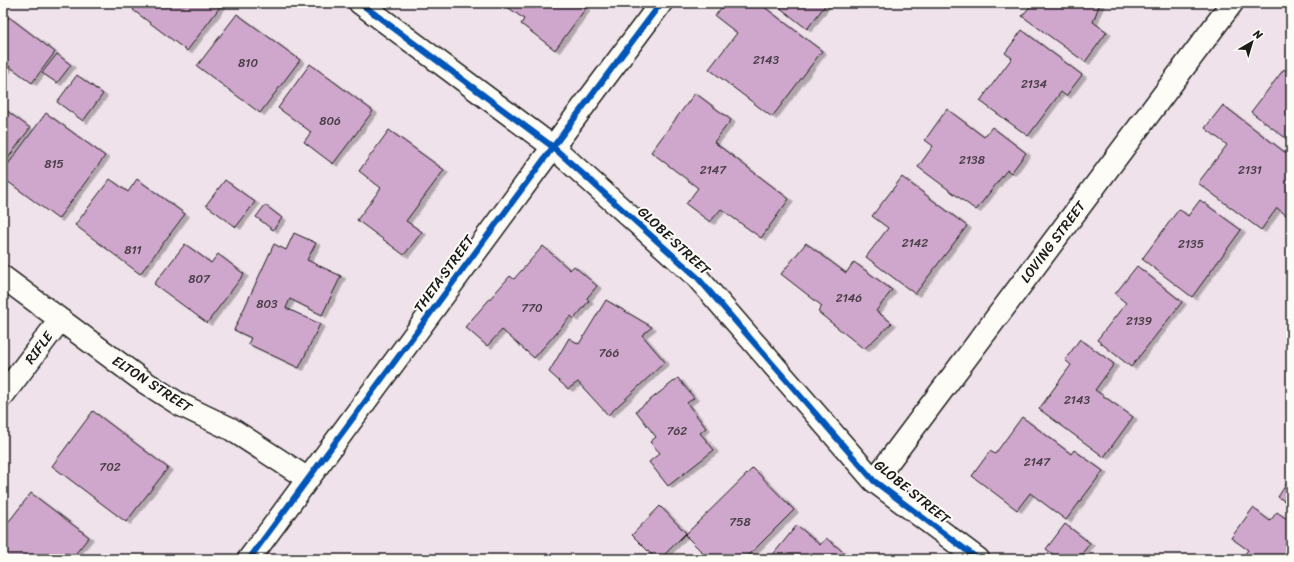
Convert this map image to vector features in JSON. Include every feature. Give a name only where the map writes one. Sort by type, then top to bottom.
[{"type":"street","name":"GLOBE STREET","points":[[360,3],[553,146],[696,277],[874,481],[978,559]]},
{"type":"street","name":"THETA STREET","points":[[249,559],[660,3]]},
{"type":"street","name":"LOVING STREET","points":[[874,481],[1232,3]]},
{"type":"street","name":"ELTON STREET","points":[[3,277],[143,381],[179,404],[231,429],[308,479]]},
{"type":"street","name":"RIFLE","points":[[3,395],[60,320]]},
{"type":"building","points":[[138,3],[223,3],[187,51],[133,10]]},
{"type":"building","points":[[502,3],[579,3],[586,8],[555,50],[521,24],[524,19]]},
{"type":"building","points":[[725,3],[759,3],[822,51],[772,117],[709,69],[737,33],[715,16]]},
{"type":"building","points":[[774,3],[827,3],[807,29]]},
{"type":"building","points":[[1033,3],[1100,3],[1093,22],[1107,32],[1085,62],[1022,16]]},
{"type":"building","points":[[237,14],[300,60],[260,113],[197,66]]},
{"type":"building","points":[[9,17],[55,52],[32,83],[9,66],[3,73],[3,25]]},
{"type":"building","points":[[1022,30],[1082,75],[1066,96],[1061,92],[1028,136],[980,101],[1012,58],[1005,53]]},
{"type":"building","points":[[57,54],[71,65],[57,83],[42,73]]},
{"type":"building","points":[[310,64],[373,111],[333,164],[304,142],[311,132],[278,108]]},
{"type":"building","points":[[1284,69],[1291,75],[1291,142],[1251,112]]},
{"type":"building","points":[[77,75],[103,94],[83,121],[57,102]]},
{"type":"building","points":[[695,93],[731,120],[714,142],[789,199],[761,238],[721,209],[710,222],[686,204],[698,188],[651,152]]},
{"type":"building","points":[[1223,105],[1291,157],[1291,219],[1277,208],[1261,230],[1198,183],[1227,145],[1205,128]]},
{"type":"building","points":[[3,108],[30,128],[3,165]]},
{"type":"building","points":[[947,109],[984,137],[992,127],[1026,153],[1011,173],[1007,170],[976,210],[918,167],[933,146],[925,140]]},
{"type":"building","points":[[46,113],[105,156],[58,219],[3,178],[3,171]]},
{"type":"building","points":[[389,130],[444,170],[406,221],[422,232],[404,255],[357,220],[381,188],[359,171]]},
{"type":"building","points":[[902,177],[967,226],[915,294],[866,257],[888,228],[872,216]]},
{"type":"building","points":[[110,179],[128,192],[137,179],[185,214],[140,274],[75,225]]},
{"type":"building","points":[[225,180],[255,202],[236,227],[206,205]]},
{"type":"building","points":[[1200,200],[1241,230],[1192,297],[1142,259],[1179,209],[1188,216]]},
{"type":"building","points":[[265,205],[282,218],[273,230],[256,217]]},
{"type":"building","points":[[294,233],[316,243],[307,260],[341,276],[322,315],[290,299],[286,308],[320,324],[299,368],[248,344],[251,338],[234,330],[274,244],[286,250]]},
{"type":"building","points":[[806,243],[846,273],[854,262],[892,290],[876,311],[892,323],[864,349],[818,312],[822,306],[781,274]]},
{"type":"building","points":[[185,244],[211,263],[218,254],[244,274],[207,323],[154,284]]},
{"type":"building","points":[[543,246],[570,270],[574,266],[597,286],[587,298],[589,301],[574,319],[571,316],[534,358],[502,330],[487,346],[465,327],[510,276],[514,279]]},
{"type":"building","points":[[1137,266],[1182,302],[1131,367],[1097,340],[1126,303],[1115,294]]},
{"type":"building","points":[[606,300],[652,327],[642,335],[665,362],[608,415],[578,382],[568,389],[549,372],[569,338],[579,344]]},
{"type":"building","points":[[1080,339],[1114,364],[1095,390],[1133,417],[1104,457],[1039,409],[1071,365],[1065,360]]},
{"type":"building","points":[[678,378],[694,398],[687,403],[706,428],[700,433],[714,450],[668,486],[649,462],[660,453],[650,442],[656,437],[636,411]]},
{"type":"building","points":[[93,411],[168,468],[126,522],[52,466]]},
{"type":"building","points":[[1022,417],[1071,454],[1074,450],[1103,471],[1066,520],[1030,493],[1017,510],[972,476],[990,451],[995,454]]},
{"type":"building","points":[[753,468],[794,510],[745,559],[709,559],[685,535]]},
{"type":"building","points":[[1291,477],[1291,505],[1278,497]]},
{"type":"building","points":[[31,493],[89,537],[72,558],[66,553],[62,559],[3,559],[3,529]]},
{"type":"building","points":[[660,506],[686,533],[660,559],[656,559],[632,535]]},
{"type":"building","points":[[1253,508],[1270,521],[1277,512],[1291,522],[1291,559],[1241,559],[1248,550],[1231,538]]},
{"type":"building","points":[[1065,524],[1090,543],[1078,559],[1059,559],[1046,549]]},
{"type":"building","points":[[797,525],[820,545],[826,538],[852,559],[773,559],[771,557]]},
{"type":"cycle path","points":[[360,3],[553,147],[697,277],[874,481],[978,559]]},
{"type":"cycle path","points":[[249,559],[661,3]]}]
